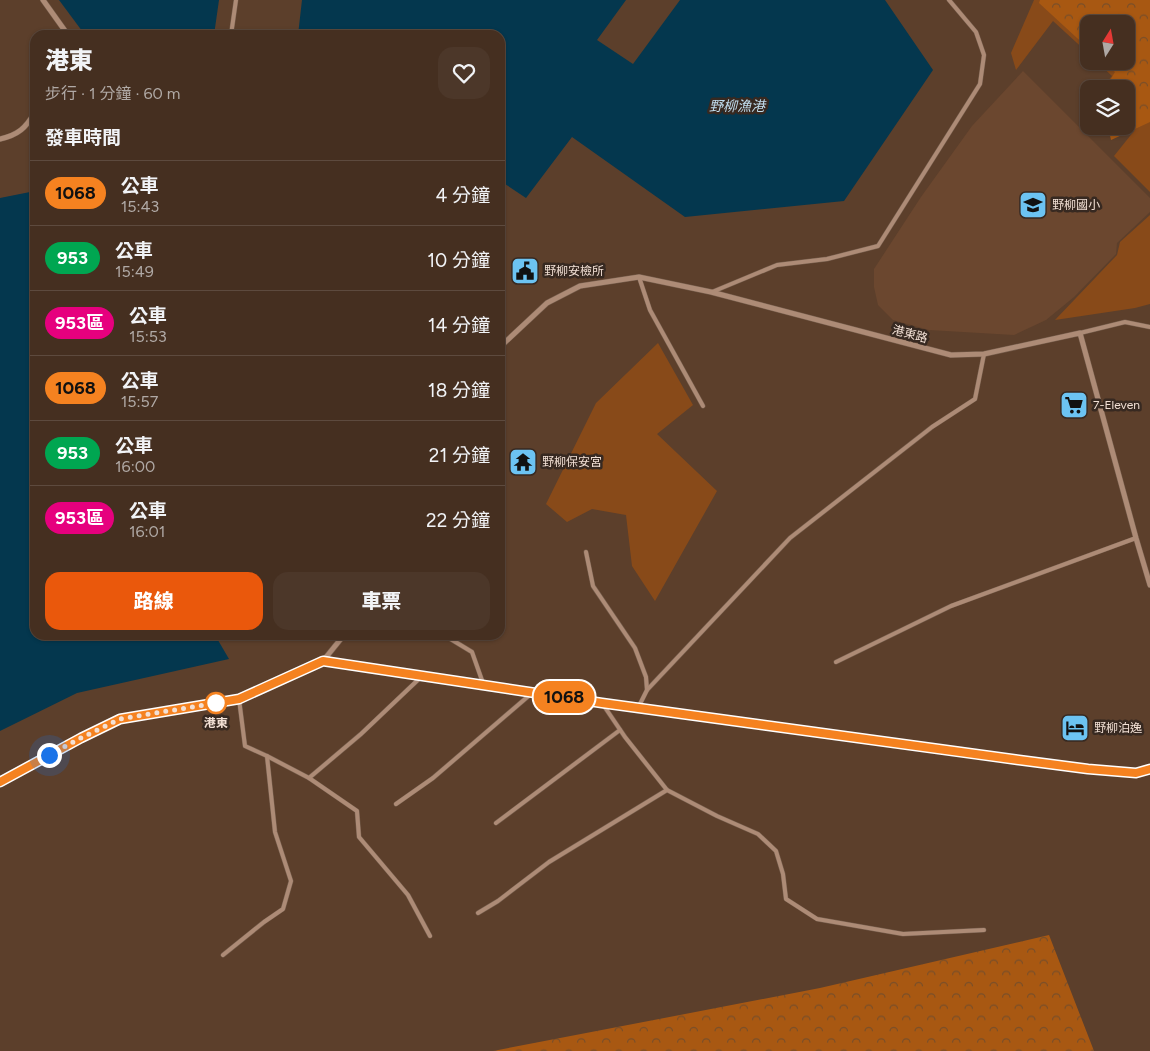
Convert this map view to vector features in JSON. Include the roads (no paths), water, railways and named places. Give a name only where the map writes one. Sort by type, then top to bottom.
[{"type":"street","points":[[43,0],[64,30]]},
{"type":"street","points":[[0,139],[12,136],[30,121]]},
{"type":"street","name":"港東路","points":[[505,342],[547,303],[580,286],[639,277],[711,292],[951,355],[984,354],[1080,333]]},
{"type":"street","points":[[1080,333],[1150,585]]},
{"type":"street","points":[[0,782],[120,719],[239,699],[323,661],[340,640]]},
{"type":"street","points":[[323,661],[602,703],[1019,760],[1136,773],[1150,769]]},
{"type":"lane","points":[[232,30],[236,0]]},
{"type":"lane","points":[[711,292],[776,265],[827,259],[878,246],[980,84],[984,55],[976,32],[949,0]]},
{"type":"lane","points":[[639,277],[650,310],[703,406]]},
{"type":"lane","points":[[1080,333],[1125,322],[1150,327]]},
{"type":"lane","points":[[638,708],[647,690],[790,538],[932,427],[975,399],[984,354]]},
{"type":"lane","points":[[836,662],[950,606],[1136,538]]},
{"type":"lane","points":[[586,552],[593,586],[635,648],[646,677],[647,690]]},
{"type":"lane","points":[[452,640],[472,652],[484,686]]},
{"type":"lane","points":[[309,778],[361,734],[422,676]]},
{"type":"lane","points":[[396,804],[433,778],[532,693]]},
{"type":"lane","points":[[239,699],[245,746],[309,778],[357,811],[359,837],[408,895],[430,936]]},
{"type":"lane","points":[[602,703],[620,730],[667,790],[717,816],[758,834],[776,851],[783,874],[786,899],[817,918],[903,934],[984,930]]},
{"type":"lane","points":[[496,823],[620,730]]},
{"type":"lane","points":[[223,955],[283,909],[291,881],[275,832],[267,756]]},
{"type":"lane","points":[[478,913],[498,901],[549,862],[667,790]]},
{"type":"water","points":[[59,0],[219,0],[215,30],[81,30]]},
{"type":"water","name":"野柳漁港","points":[[302,0],[626,0],[597,40],[633,64],[680,0],[885,0],[933,70],[844,201],[685,217],[572,137],[526,198],[505,184],[505,30],[299,30]]},
{"type":"water","points":[[30,192],[30,640],[218,640],[229,659],[77,693],[0,731],[0,198]]},
{"type":"place","name":"野柳國小","points":[[1033,205]]},
{"type":"place","name":"野柳安檢所","points":[[525,271]]},
{"type":"place","name":"7-Eleven","points":[[1074,405]]},
{"type":"place","name":"野柳保安宮","points":[[523,462]]},
{"type":"place","name":"港東","points":[[216,703]]},
{"type":"place","name":"野柳泊逸","points":[[1075,728]]}]
